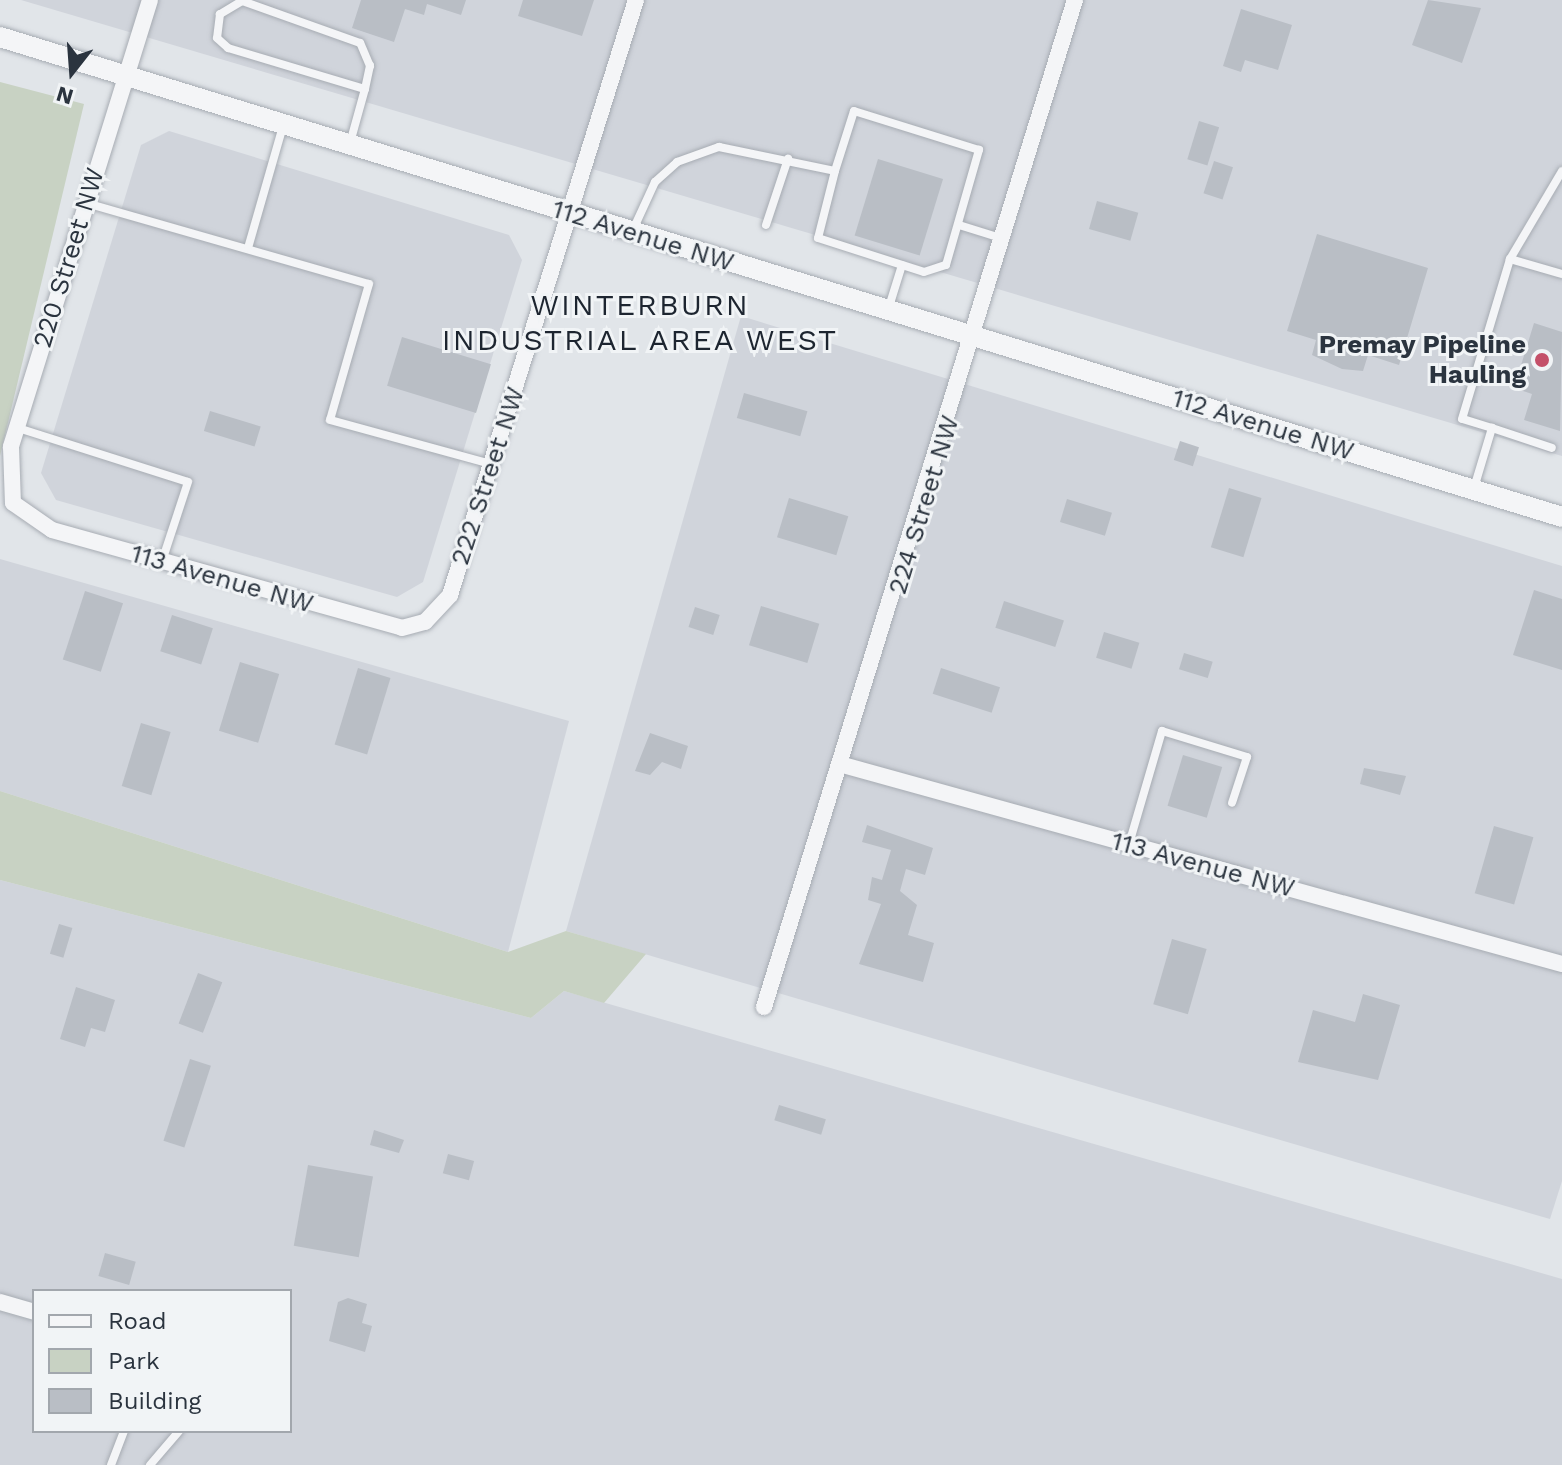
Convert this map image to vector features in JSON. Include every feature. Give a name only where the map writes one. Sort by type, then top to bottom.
[{"type":"street","name":"220 Street NW","points":[[22,516],[7,470],[17,428],[150,0]]},
{"type":"street","name":"222 Street NW","points":[[425,622],[450,595],[572,214],[636,0]]},
{"type":"street","name":"224 Street NW","points":[[764,1007],[843,765],[975,336],[1071,1]]},
{"type":"street","name":"112 Avenue NW","points":[[0,37],[1562,517]]},
{"type":"street","name":"113 Avenue NW","points":[[22,516],[162,562],[392,627],[425,622]]},
{"type":"street","name":"113 Avenue NW","points":[[843,765],[1562,964]]},
{"type":"street","points":[[0,1302],[32,1311]]},
{"type":"lane","points":[[350,145],[365,89],[369,54],[360,43],[242,1],[220,14],[217,38],[228,48],[365,89]]},
{"type":"lane","points":[[854,111],[979,150],[959,225],[946,265],[924,272],[818,238],[854,111]]},
{"type":"lane","points":[[248,248],[283,124]]},
{"type":"lane","points":[[632,233],[655,182],[677,162],[719,147],[835,171]]},
{"type":"lane","points":[[766,225],[788,159]]},
{"type":"lane","points":[[1552,448],[1462,419],[1510,259],[1562,171]]},
{"type":"lane","points":[[86,203],[369,284],[330,420],[491,465]]},
{"type":"lane","points":[[959,225],[1004,239]]},
{"type":"lane","points":[[1510,259],[1562,274]]},
{"type":"lane","points":[[888,310],[902,265]]},
{"type":"lane","points":[[17,428],[188,482],[162,562]]},
{"type":"lane","points":[[1473,489],[1492,428]]},
{"type":"lane","points":[[1129,844],[1162,731],[1247,757],[1232,803]]},
{"type":"lane","points":[[111,1465],[123,1433]]},
{"type":"lane","points":[[150,1465],[177,1433]]},
{"type":"shaded area","points":[[21,0],[1562,0],[1562,456]]},
{"type":"shaded area","points":[[169,131],[509,235],[522,260],[423,582],[397,597],[56,500],[41,473],[141,145]]},
{"type":"shaded area","points":[[741,316],[1562,566],[1562,1181],[1550,1219],[566,931]]},
{"type":"shaded area","points":[[0,559],[569,721],[508,952],[0,791]]},
{"type":"shaded area","points":[[0,880],[531,1018],[564,991],[1562,1279],[1562,1465],[0,1465]]},
{"type":"green space","points":[[0,82],[84,104],[0,456]]},
{"type":"green space","points":[[0,791],[508,952],[566,931],[646,954],[604,1003],[564,991],[531,1018],[0,880]]},
{"type":"building","points":[[361,0],[466,0],[461,15],[427,4],[424,15],[405,9],[394,42],[352,28]]},
{"type":"building","points":[[523,0],[594,0],[582,36],[518,16]]},
{"type":"building","points":[[1428,0],[1481,8],[1462,63],[1412,45]]},
{"type":"building","points":[[1241,9],[1292,25],[1278,70],[1245,60],[1241,72],[1223,66]]},
{"type":"building","points":[[1199,121],[1219,127],[1207,165],[1187,159]]},
{"type":"building","points":[[878,159],[943,179],[920,255],[855,236]]},
{"type":"building","points":[[1214,161],[1233,167],[1223,200],[1203,193]]},
{"type":"building","points":[[1097,201],[1138,213],[1130,241],[1089,229]]},
{"type":"building","points":[[1317,234],[1428,268],[1399,365],[1368,355],[1363,371],[1342,369],[1312,355],[1316,340],[1287,331]]},
{"type":"building","name":"Premay Pipeline Hauling","points":[[1534,323],[1562,332],[1560,431],[1524,420],[1532,394],[1514,388]]},
{"type":"building","points":[[402,337],[491,364],[476,413],[387,386]]},
{"type":"building","points":[[744,393],[807,411],[800,436],[737,418]]},
{"type":"building","points":[[210,411],[261,426],[255,447],[204,431]]},
{"type":"building","points":[[1180,441],[1199,447],[1193,466],[1174,460]]},
{"type":"building","points":[[1229,488],[1262,498],[1243,557],[1211,547]]},
{"type":"building","points":[[789,498],[848,516],[836,555],[777,537]]},
{"type":"building","points":[[1067,499],[1112,513],[1105,536],[1060,522]]},
{"type":"building","points":[[1534,590],[1562,599],[1562,670],[1513,655]]},
{"type":"building","points":[[85,591],[123,603],[101,672],[63,659]]},
{"type":"building","points":[[1004,601],[1064,620],[1055,647],[995,628]]},
{"type":"building","points":[[761,606],[819,624],[807,663],[749,645]]},
{"type":"building","points":[[695,607],[720,615],[713,635],[689,627]]},
{"type":"building","points":[[172,615],[213,628],[201,664],[160,651]]},
{"type":"building","points":[[1104,632],[1139,643],[1131,669],[1096,658]]},
{"type":"building","points":[[1184,653],[1213,662],[1208,678],[1179,669]]},
{"type":"building","points":[[240,662],[279,674],[258,743],[219,731]]},
{"type":"building","points":[[358,668],[391,678],[367,754],[335,745]]},
{"type":"building","points":[[941,668],[1000,687],[992,713],[933,694]]},
{"type":"building","points":[[141,723],[171,732],[151,795],[122,786]]},
{"type":"building","points":[[650,733],[688,746],[681,769],[662,762],[650,775],[635,771]]},
{"type":"building","points":[[1183,755],[1222,767],[1207,818],[1168,806]]},
{"type":"building","points":[[1364,768],[1406,776],[1400,795],[1360,784]]},
{"type":"building","points":[[867,825],[933,848],[925,875],[906,869],[900,891],[917,905],[908,935],[934,943],[923,982],[859,964],[881,904],[868,900],[872,877],[882,880],[891,850],[862,842]]},
{"type":"building","points":[[1494,826],[1533,837],[1514,905],[1475,893]]},
{"type":"building","points":[[59,924],[72,928],[63,958],[50,954]]},
{"type":"building","points":[[1172,939],[1207,949],[1188,1014],[1153,1004]]},
{"type":"building","points":[[198,973],[222,982],[203,1033],[179,1023]]},
{"type":"building","points":[[76,987],[115,1000],[105,1032],[91,1028],[85,1047],[60,1039]]},
{"type":"building","points":[[1363,994],[1400,1005],[1378,1080],[1298,1062],[1313,1010],[1355,1022]]},
{"type":"building","points":[[190,1059],[211,1066],[184,1148],[163,1141]]},
{"type":"building","points":[[779,1105],[826,1119],[821,1135],[774,1120]]},
{"type":"building","points":[[374,1130],[404,1140],[399,1153],[370,1145]]},
{"type":"building","points":[[448,1154],[474,1161],[469,1180],[443,1173]]},
{"type":"building","points":[[308,1165],[373,1176],[359,1257],[294,1246]]},
{"type":"building","points":[[105,1253],[136,1262],[129,1285],[98,1276]]},
{"type":"building","points":[[348,1298],[367,1304],[362,1323],[372,1326],[365,1352],[329,1341],[338,1302]]},
{"type":"place","name":"Premay Pipeline Hauling","points":[[1542,360]]},
{"type":"district","name":"WINTERBURN INDUSTRIAL AREA WEST","points":[[640,322]]}]
